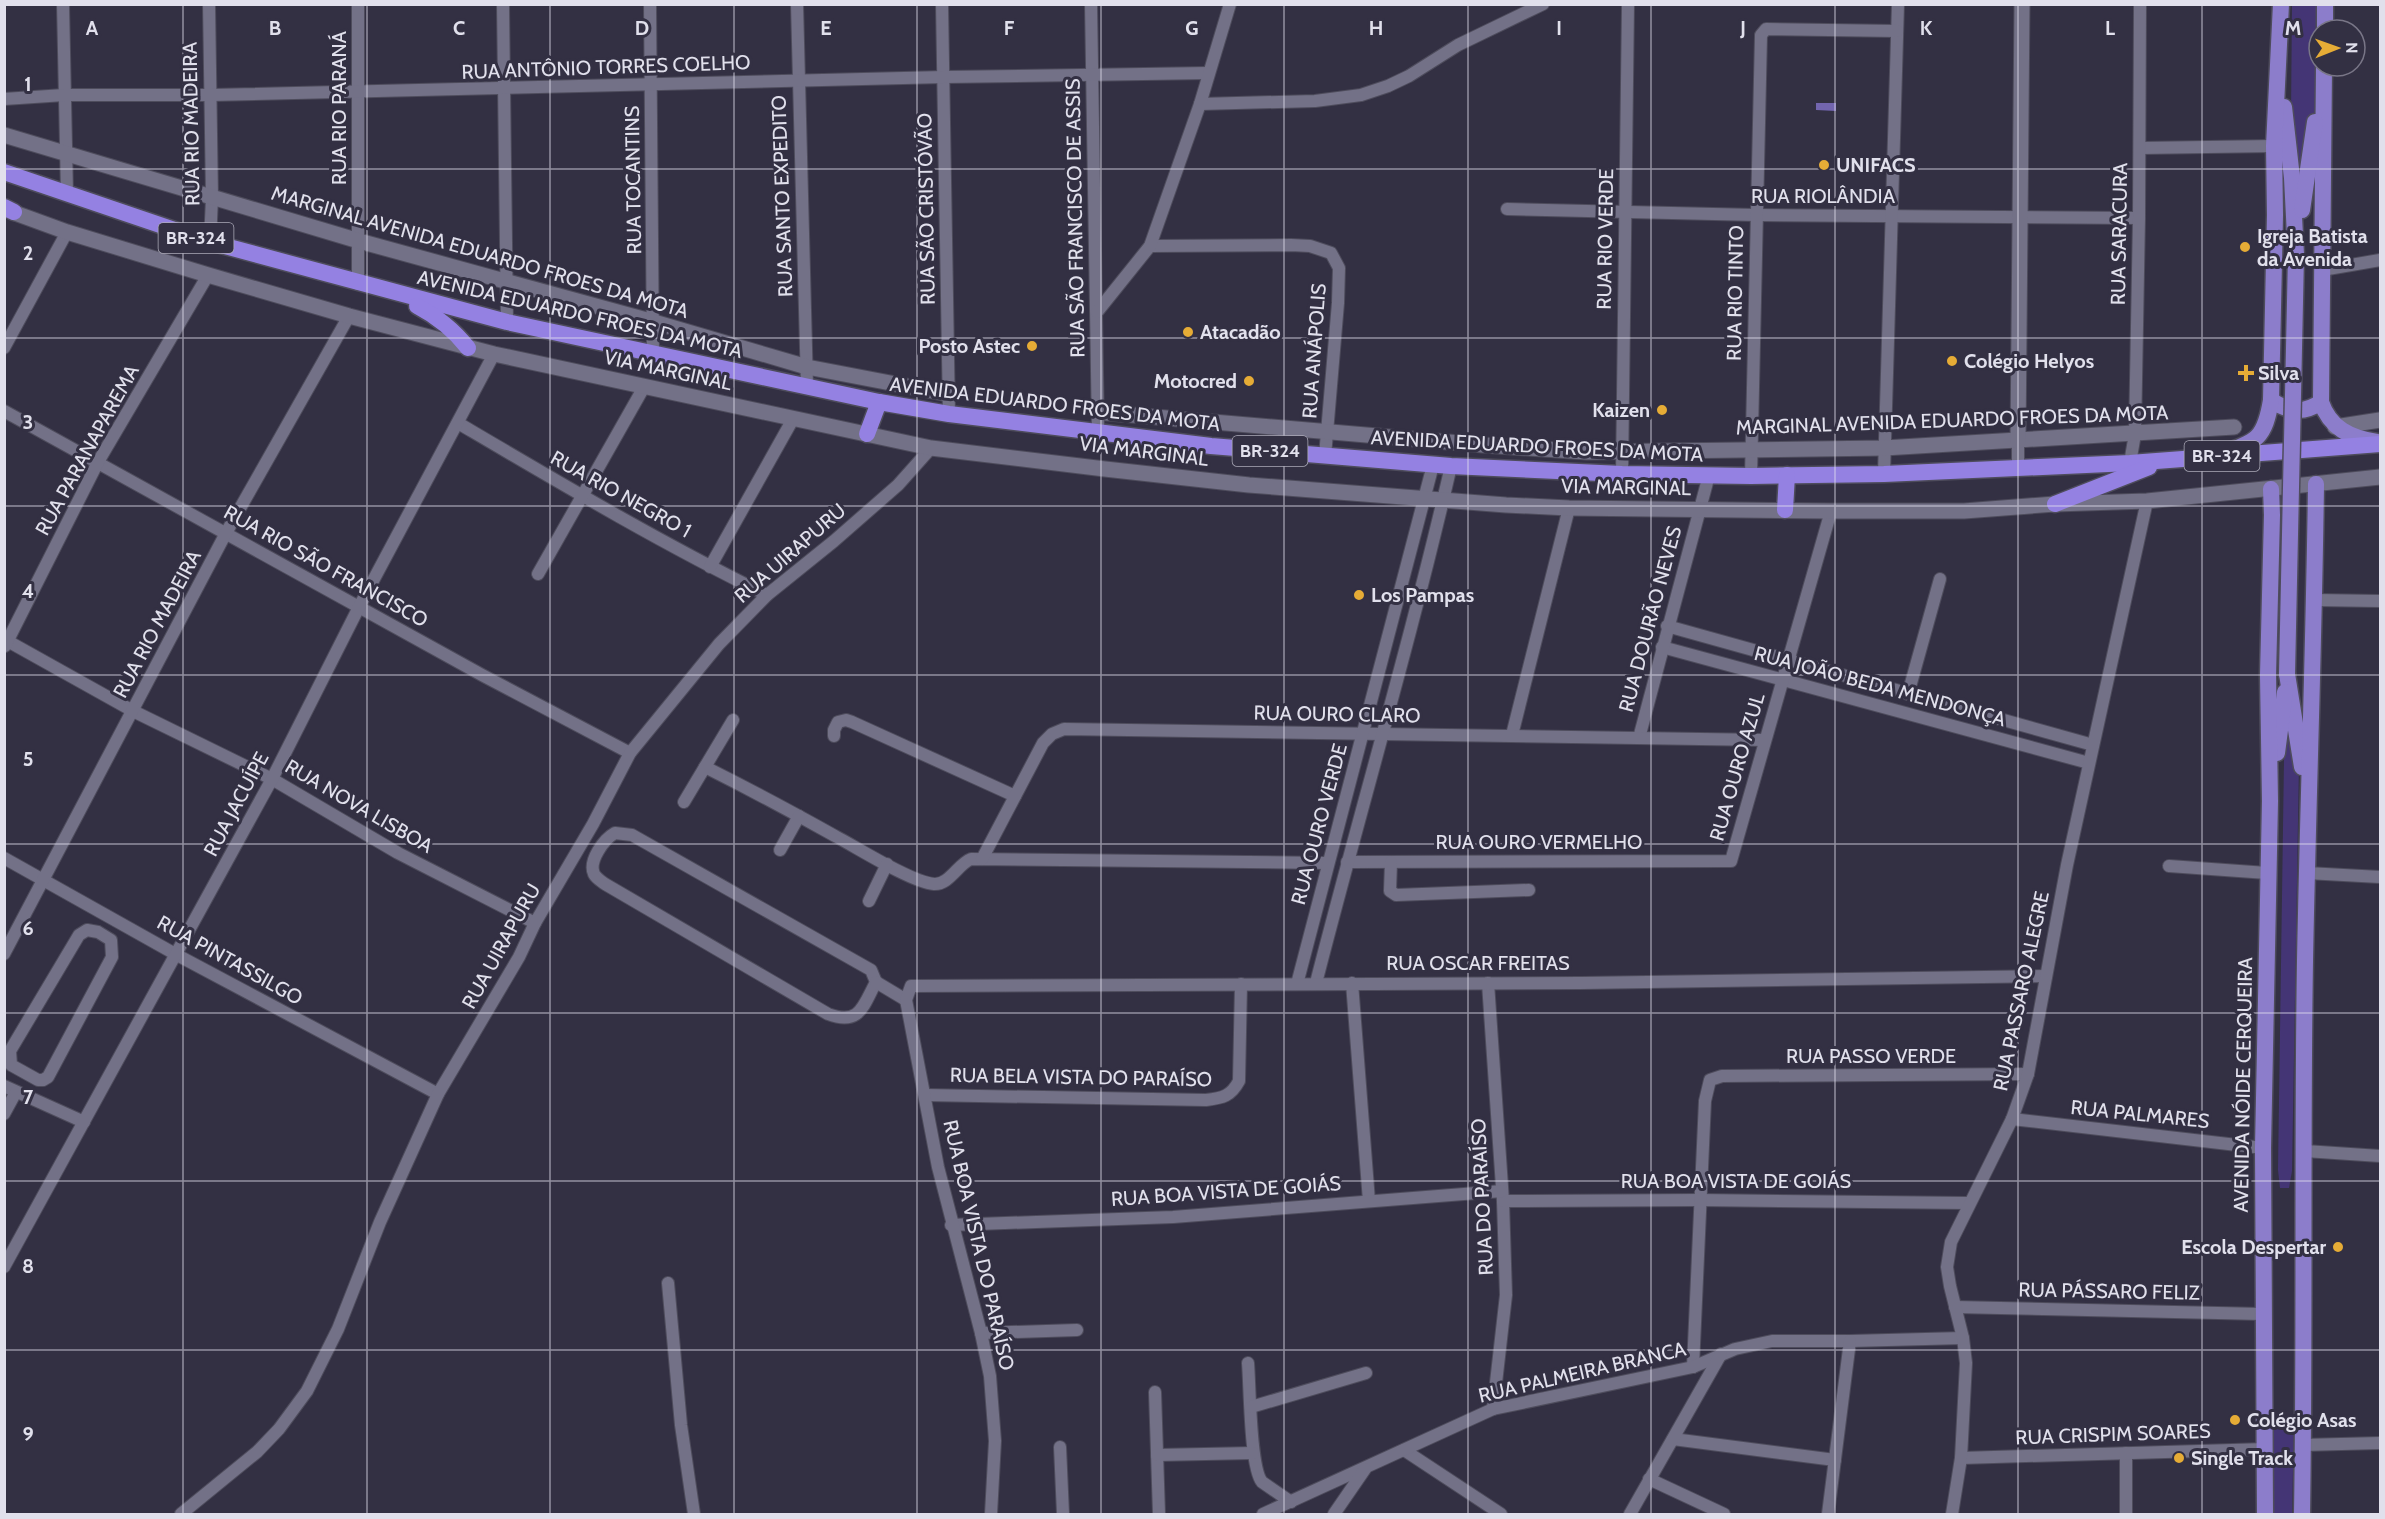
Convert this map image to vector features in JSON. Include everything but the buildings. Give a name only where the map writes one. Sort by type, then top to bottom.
[{"type":"highway","name":"AVENIDA EDUARDO FROES DA MOTA","points":[[4,172],[210,242],[358,284],[507,322],[879,402],[949,414],[1098,432],[1433,465],[1622,474],[1751,476],[2018,469],[2164,461],[2380,443]]},
{"type":"highway","points":[[390,292],[438,317],[468,348]]},
{"type":"highway","points":[[867,434],[879,402]]},
{"type":"highway","points":[[2055,504],[2164,461]]},
{"type":"highway","points":[[1785,510],[1787,476]]},
{"type":"main road","points":[[2212,456],[2236,450],[2258,438],[2264,430],[2271,400],[2275,215],[2274,146],[2281,4]]},
{"type":"main road","points":[[2279,72],[2292,178],[2296,255],[2287,674],[2308,810]]},
{"type":"main road","points":[[2323,78],[2321,402],[2335,427],[2359,440],[2380,443]]},
{"type":"main road","points":[[2296,255],[2310,147],[2323,88]]},
{"type":"main road","points":[[2271,400],[2285,408],[2304,411],[2321,402]]},
{"type":"main road","points":[[2302,1515],[2307,873],[2316,484]]},
{"type":"main road","name":"AVENIDA NÓIDE CERQUEIRA","points":[[2265,1515],[2266,1449],[2262,1314],[2267,873],[2270,801],[2268,675],[2271,489]]},
{"type":"main road","points":[[2272,515],[2285,499],[2293,495],[2308,502],[2316,516]]},
{"type":"main road","name":"AVENIDA NÓIDE CERQUEIRA","points":[[2270,801],[2287,674]]},
{"type":"street","points":[[63,4],[67,194]]},
{"type":"street","name":"RUA RIO MADEIRA","points":[[209,4],[212,198],[210,242]]},
{"type":"street","name":"RUA RIO PARANÁ","points":[[357,4],[358,284]]},
{"type":"street","points":[[503,4],[507,322]]},
{"type":"street","name":"RUA TOCANTINS","points":[[650,4],[653,355]]},
{"type":"street","name":"RUA SANTO EXPEDITO","points":[[797,4],[807,386]]},
{"type":"street","name":"RUA SÃO CRISTÓVÃO","points":[[942,4],[949,414]]},
{"type":"street","name":"RUA SÃO FRANCISCO DE ASSIS","points":[[1090,4],[1098,432]]},
{"type":"street","points":[[1200,104],[1315,101],[1361,95],[1409,76],[1458,45],[1543,4]]},
{"type":"street","name":"RUA RIO VERDE","points":[[1622,474],[1628,4]]},
{"type":"street","points":[[1884,474],[1898,4]]},
{"type":"street","points":[[2018,469],[2022,218],[2022,4]]},
{"type":"street","name":"RUA SARACURA","points":[[2130,463],[2135,434],[2140,4]]},
{"type":"street","points":[[1097,312],[1150,246],[1200,104],[1229,6]]},
{"type":"street","name":"RUA RIO TINTO","points":[[1751,476],[1762,32],[1766,29],[1897,31]]},
{"type":"street","name":"RUA ANTÔNIO TORRES COELHO","points":[[4,99],[64,95],[505,90],[944,77],[1208,73]]},
{"type":"street","name":"MARGINAL AVENIDA EDUARDO FROES DA MOTA","points":[[4,135],[359,241],[654,322],[807,367],[948,394]]},
{"type":"street","points":[[2140,148],[2274,146]]},
{"type":"street","name":"VIA MARGINAL","points":[[8,209],[67,232],[208,275],[349,316],[494,354],[931,448],[1227,482],[1443,501],[1569,508],[1964,511],[2055,504],[2147,501],[2380,477]]},
{"type":"street","name":"RUA RIOLÂNDIA","points":[[1507,209],[1756,215],[2139,218]]},
{"type":"street","points":[[4,348],[67,232]]},
{"type":"street","name":"RUA ANÁPOLIS","points":[[1150,246],[1291,245],[1310,246],[1331,253],[1339,268],[1326,456]]},
{"type":"street","points":[[2322,270],[2380,260]]},
{"type":"street","name":"RUA PARANAPAREMA","points":[[6,643],[98,462],[208,275]]},
{"type":"street","name":"RUA RIO MADEIRA","points":[[4,954],[226,532],[349,316]]},
{"type":"street","name":"RUA JACUÍPE","points":[[4,1267],[272,779],[359,607],[494,354]]},
{"type":"street","points":[[538,574],[644,387]]},
{"type":"street","name":"RUA RIO SÃO FRANCISCO","points":[[4,411],[482,675],[630,753]]},
{"type":"street","name":"MARGINAL AVENIDA EDUARDO FROES DA MOTA","points":[[1097,412],[1483,446],[1623,452],[1884,447],[2235,427]]},
{"type":"street","points":[[710,567],[793,420]]},
{"type":"street","points":[[2335,427],[2380,420]]},
{"type":"street","name":"RUA RIO NEGRO 1","points":[[458,423],[582,496],[710,567],[767,595]]},
{"type":"street","name":"RUA UIRAPURU","points":[[181,1515],[257,1452],[279,1429],[307,1391],[338,1329],[380,1222],[438,1094],[519,957],[630,753],[706,660],[767,595],[898,485],[931,448]]},
{"type":"street","name":"RUA OURO VERDE","points":[[1297,984],[1433,465]]},
{"type":"street","name":"RUA OURO VERDE","points":[[1316,983],[1347,862],[1384,734],[1451,466]]},
{"type":"street","name":"RUA DOURÃO NEVES","points":[[1639,738],[1709,475]]},
{"type":"street","name":"RUA PASSARO ALEGRE","points":[[1952,1515],[1961,1458],[1966,1383],[1964,1338],[1950,1286],[1948,1259],[1951,1242],[1968,1203],[2012,1119],[2028,1074],[2089,763],[2147,501]]},
{"type":"street","points":[[1512,735],[1569,508]]},
{"type":"street","name":"RUA OURO AZUL","points":[[1731,861],[1831,511]]},
{"type":"street","points":[[1908,694],[1940,579]]},
{"type":"street","points":[[2315,600],[2380,601]]},
{"type":"street","name":"RUA JOÃO BEDA MENDONÇA","points":[[1667,626],[2093,746]]},
{"type":"street","name":"RUA NOVA LISBOA","points":[[6,643],[133,711],[272,779],[398,853],[535,924]]},
{"type":"street","name":"RUA JOÃO BEDA MENDONÇA","points":[[1662,647],[2089,763]]},
{"type":"street","points":[[684,802],[733,720]]},
{"type":"street","points":[[834,736],[838,722],[846,720],[1015,796]]},
{"type":"street","name":"RUA OURO CLARO","points":[[982,859],[1043,743],[1052,734],[1064,729],[1765,740]]},
{"type":"street","points":[[705,767],[887,864],[935,884],[946,880],[965,861],[971,859],[1328,863]]},
{"type":"street","points":[[780,850],[799,816]]},
{"type":"street","points":[[876,982],[854,1017],[838,1018],[828,1014],[605,884],[593,872],[594,858],[609,837],[624,832],[632,835],[863,965],[871,970],[876,982],[906,1000]]},
{"type":"street","name":"RUA PINTASSILGO","points":[[4,858],[438,1094]]},
{"type":"street","name":"RUA OURO VERMELHO","points":[[1347,862],[1731,861]]},
{"type":"street","points":[[1391,862],[1390,891],[1396,895],[1529,890]]},
{"type":"street","points":[[869,901],[887,864]]},
{"type":"street","points":[[2169,866],[2267,873]]},
{"type":"street","points":[[2307,873],[2380,877]]},
{"type":"street","points":[[101,933],[111,918]]},
{"type":"street","points":[[87,930],[101,933],[111,940],[112,957],[48,1077],[39,1080],[14,1068],[9,1060],[10,1051],[79,935],[87,930]]},
{"type":"street","name":"RUA OSCAR FREITAS","points":[[906,1000],[911,986],[1488,983],[2046,976]]},
{"type":"street","points":[[1352,983],[1369,1201]]},
{"type":"street","name":"RUA DO PARAÍSO","points":[[1488,983],[1503,1196],[1506,1296],[1492,1408]]},
{"type":"street","name":"RUA BELA VISTA DO PARAÍSO","points":[[925,1095],[1206,1100],[1224,1098],[1233,1092],[1239,1081],[1240,984]]},
{"type":"street","name":"RUA BOA VISTA DO PARAÍSO","points":[[906,1000],[951,1225],[981,1333],[994,1405],[995,1441],[991,1515]]},
{"type":"street","name":"RUA PASSO VERDE","points":[[1699,1200],[1705,1101],[1708,1085],[1714,1078],[2028,1074]]},
{"type":"street","points":[[4,1086],[84,1122]]},
{"type":"street","points":[[4,1114],[16,1092]]},
{"type":"street","name":"RUA PALMARES","points":[[2012,1119],[2263,1148]]},
{"type":"street","points":[[2305,1151],[2380,1156]]},
{"type":"street","name":"RUA BOA VISTA DE GOIÁS","points":[[951,1225],[1173,1217],[1369,1201],[1503,1196],[1968,1203]]},
{"type":"street","points":[[1693,1367],[1699,1200]]},
{"type":"street","points":[[668,1283],[681,1425],[694,1515]]},
{"type":"street","name":"RUA PÁSSARO FELIZ","points":[[1955,1306],[2262,1314]]},
{"type":"street","points":[[981,1333],[1077,1330]]},
{"type":"street","name":"RUA PALMEIRA BRANCA","points":[[1263,1515],[1492,1408],[1693,1367],[1721,1354],[1772,1341],[1964,1338]]},
{"type":"street","points":[[1828,1515],[1850,1341]]},
{"type":"street","points":[[1630,1515],[1721,1354]]},
{"type":"street","points":[[1248,1364],[1253,1453],[1260,1481],[1291,1502]]},
{"type":"street","points":[[1251,1407],[1366,1373]]},
{"type":"street","points":[[1155,1392],[1159,1515]]},
{"type":"street","points":[[1673,1439],[1835,1460]]},
{"type":"street","points":[[2303,1445],[2380,1443]]},
{"type":"street","points":[[1060,1447],[1063,1515]]},
{"type":"street","name":"RUA CRISPIM SOARES","points":[[1961,1458],[2266,1449]]},
{"type":"street","points":[[1404,1450],[1485,1510],[1501,1515]]},
{"type":"street","points":[[1157,1455],[1253,1453]]},
{"type":"street","points":[[2126,1453],[2126,1515]]},
{"type":"street","points":[[1334,1515],[1365,1469]]},
{"type":"street","points":[[1649,1479],[1724,1515]]},
{"type":"shaded area","points":[[2292,5],[2316,5],[2316,18],[2307,18],[2307,78],[2315,78],[2315,126],[2300,168],[2291,116]]},
{"type":"shaded area","points":[[1816,103],[1836,103],[1836,111],[1816,110]]},
{"type":"shaded area","points":[[2291,705],[2299,762],[2292,1171],[2289,1188],[2280,1188],[2278,1170],[2284,760]]},
{"type":"shaded area","points":[[2274,1424],[2284,1426],[2294,1424],[2292,1514],[2273,1514]]},
{"type":"place","name":"UNIFACS","points":[[1824,165]]},
{"type":"place","name":"Igreja Batista da Avenida","points":[[2245,247]]},
{"type":"place","name":"Atacadão","points":[[1188,332]]},
{"type":"place","name":"Posto Astec","points":[[1032,346]]},
{"type":"place","name":"Colégio Helyos","points":[[1952,361]]},
{"type":"place","name":"Silva","points":[[2246,373]]},
{"type":"place","name":"Motocred","points":[[1249,381]]},
{"type":"place","name":"Kaizen","points":[[1662,410]]},
{"type":"place","name":"Los Pampas","points":[[1359,595]]},
{"type":"place","name":"Escola Despertar","points":[[2338,1247]]},
{"type":"place","name":"Colégio Asas","points":[[2235,1420]]},
{"type":"place","name":"Single Track","points":[[2179,1458]]}]
